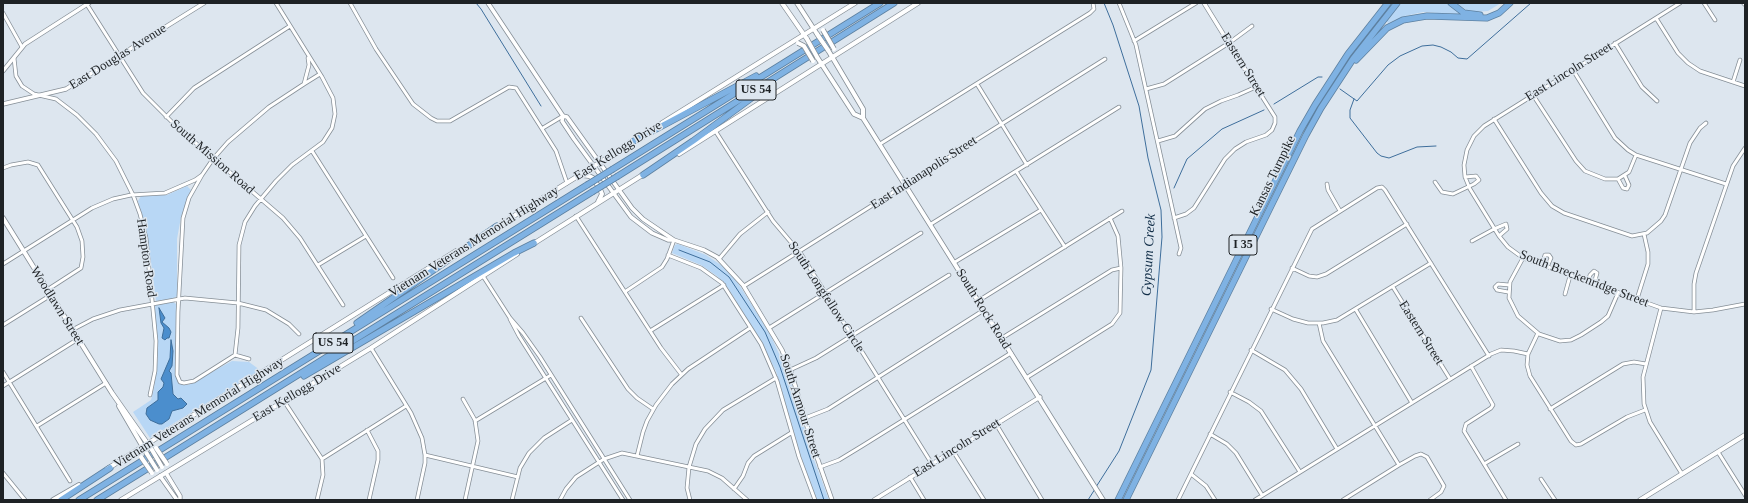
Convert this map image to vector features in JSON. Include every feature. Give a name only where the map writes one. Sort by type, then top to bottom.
[{"type":"highway","name":"Vietnam Veterans Memorial Highway","points":[[79,500],[880,3]]},
{"type":"highway","name":"Vietnam Veterans Memorial Highway","points":[[97,500],[234,416],[894,3]]},
{"type":"highway","name":"Kansas Turnpike","points":[[1118,500],[1300,131],[1348,54],[1388,3]]},
{"type":"highway","name":"Kansas Turnpike","points":[[1126,500],[1306,135],[1336,83],[1371,34],[1397,3]]},
{"type":"highway","points":[[1451,3],[1464,13],[1482,15],[1494,12],[1506,3]]},
{"type":"highway","points":[[1336,83],[1369,45],[1387,28],[1394,24],[1411,18],[1427,16],[1487,18],[1499,14],[1510,3]]},
{"type":"highway","points":[[630,143],[802,52]]},
{"type":"highway","points":[[644,175],[806,59]]},
{"type":"highway","points":[[286,372],[497,226]]},
{"type":"highway","points":[[234,416],[514,253],[534,243]]},
{"type":"highway","points":[[61,500],[110,468]]},
{"type":"main road","name":"South Rock Road","points":[[782,3],[807,39],[854,114],[863,118],[880,144],[1026,378],[1040,397],[1103,500]]},
{"type":"main road","name":"South Rock Road","points":[[797,3],[828,50],[863,109],[863,118]]},
{"type":"main road","name":"East Kellogg Drive","points":[[53,500],[110,468],[855,3]]},
{"type":"main road","name":"East Kellogg Drive","points":[[121,500],[371,348],[576,216],[716,132],[918,3]]},
{"type":"main road","points":[[826,21],[823,30],[834,49],[844,50]]},
{"type":"main road","points":[[789,44],[798,43],[804,46],[813,61],[813,68],[810,72]]},
{"type":"main road","points":[[579,175],[589,176],[600,189],[601,198],[597,204]]},
{"type":"main road","name":"Woodlawn Street","points":[[3,218],[106,383],[160,476]]},
{"type":"main road","name":"Woodlawn Street","points":[[112,393],[148,444],[154,449],[162,467],[166,472]]},
{"type":"main road","points":[[1640,500],[1745,435]]},
{"type":"main road","points":[[160,437],[154,449],[167,464],[172,466],[179,465]]},
{"type":"main road","points":[[129,456],[136,455],[141,457],[152,473],[151,479],[147,484]]},
{"type":"street","name":"South Mission Road","points":[[87,3],[143,93],[166,117],[283,218],[296,233],[343,305]]},
{"type":"street","points":[[3,71],[25,44],[87,3]]},
{"type":"street","name":"East Douglas Avenue","points":[[3,104],[44,96],[66,89],[204,3]]},
{"type":"street","points":[[235,355],[238,328],[239,245],[245,222],[261,199],[292,165],[323,142],[329,133],[335,114],[333,98],[320,74],[276,3]]},
{"type":"street","points":[[350,3],[376,49],[417,108],[437,121],[447,122],[458,118],[507,88],[512,86],[516,88],[543,128],[556,151],[567,183]]},
{"type":"street","points":[[488,3],[563,116],[543,128]]},
{"type":"street","points":[[880,144],[1094,9],[1093,3]]},
{"type":"street","points":[[1119,3],[1134,41],[1146,89],[1181,248],[1179,254]]},
{"type":"street","points":[[1134,41],[1196,3]]},
{"type":"street","name":"Eastern Street","points":[[1174,218],[1186,214],[1194,208],[1224,159],[1246,142],[1266,135],[1275,124],[1275,117],[1204,3]]},
{"type":"street","name":"East Lincoln Street","points":[[1467,150],[1477,133],[1494,119],[1680,3]]},
{"type":"street","points":[[1704,3],[1715,20]]},
{"type":"street","points":[[3,13],[22,47]]},
{"type":"street","points":[[1656,18],[1678,54],[1688,64],[1700,71],[1745,86]]},
{"type":"street","points":[[166,117],[194,88],[290,26]]},
{"type":"street","points":[[1146,89],[1164,84],[1229,43],[1252,26]]},
{"type":"street","points":[[1615,43],[1642,87],[1658,101]]},
{"type":"street","points":[[304,84],[309,65],[307,54]]},
{"type":"street","name":"Hampton Road","points":[[14,57],[13,66],[16,76],[22,86],[34,94],[56,99],[77,115],[96,134],[116,162],[133,195],[140,214],[146,238],[153,304],[156,350],[155,371],[150,395]]},
{"type":"street","name":"East Indianapolis Street","points":[[744,286],[1105,59]]},
{"type":"street","points":[[1733,82],[1740,60]]},
{"type":"street","points":[[1573,70],[1616,138],[1624,147],[1636,155],[1726,184]]},
{"type":"street","points":[[235,355],[188,384],[180,382],[177,375],[183,218],[189,198],[202,174],[228,142],[269,107],[320,74]]},
{"type":"street","points":[[977,84],[1027,165]]},
{"type":"street","points":[[1158,142],[1175,136],[1205,109],[1221,100],[1238,95],[1256,86]]},
{"type":"street","points":[[1534,95],[1580,166],[1588,172],[1610,180],[1618,179],[1625,176],[1631,169],[1636,155]]},
{"type":"street","points":[[931,224],[1119,107]]},
{"type":"street","name":"South Armour Street","points":[[674,240],[668,240],[644,228],[631,217],[562,121],[563,116],[567,117],[619,190],[643,219],[674,240],[704,250],[719,259],[744,286],[782,350],[790,370],[820,467],[832,500]]},
{"type":"street","points":[[1494,119],[1541,193],[1552,206],[1564,213],[1622,234],[1632,236],[1644,234],[1653,229],[1663,218],[1690,143],[1700,128],[1706,123]]},
{"type":"street","name":"South Longfellow Circle","points":[[716,132],[768,212],[799,252],[932,464]]},
{"type":"street","points":[[1694,312],[1694,284],[1696,273],[1733,166],[1745,148]]},
{"type":"street","name":"South Breckenridge Street","points":[[1467,150],[1464,165],[1465,177],[1469,187],[1498,236],[1508,247],[1523,258],[1661,308],[1694,312],[1745,304]]},
{"type":"street","points":[[312,151],[393,278]]},
{"type":"street","points":[[3,168],[28,162],[38,166],[77,227],[82,242],[83,256],[81,268],[47,290]]},
{"type":"street","points":[[1016,171],[1065,247]]},
{"type":"street","points":[[3,264],[92,208],[113,199],[133,195],[165,193],[195,180],[202,174]]},
{"type":"street","points":[[1435,182],[1441,191],[1449,194],[1455,193],[1478,182],[1479,178],[1476,176],[1465,177]]},
{"type":"street","points":[[1618,179],[1623,188],[1627,189],[1629,185],[1625,176]]},
{"type":"street","points":[[1327,184],[1328,190],[1340,211]]},
{"type":"street","points":[[1178,500],[1271,309],[1312,229],[1378,188],[1382,187],[1489,356]]},
{"type":"street","points":[[954,262],[1041,210]]},
{"type":"street","points":[[978,301],[1122,211]]},
{"type":"street","points":[[719,259],[740,234],[768,212]]},
{"type":"street","points":[[576,216],[626,291],[650,331],[672,364],[681,374]]},
{"type":"street","points":[[1026,378],[1112,324],[1117,319],[1120,313],[1121,268],[1118,236],[1110,218]]},
{"type":"street","points":[[1292,268],[1309,276],[1317,277],[1326,274],[1406,224]]},
{"type":"street","points":[[1472,241],[1503,224],[1507,226],[1507,229],[1498,236]]},
{"type":"street","points":[[769,328],[921,233]]},
{"type":"street","points":[[1637,299],[1649,260],[1648,247],[1644,234]]},
{"type":"street","points":[[318,265],[366,236]]},
{"type":"street","points":[[626,291],[662,267],[674,240]]},
{"type":"street","name":"South Armour Street","points":[[668,255],[701,268],[724,285],[761,344],[776,378],[791,433],[815,500]]},
{"type":"street","points":[[1542,265],[1545,256],[1549,255],[1551,258],[1548,267]]},
{"type":"street","points":[[1523,258],[1509,285],[1508,292],[1510,301],[1518,316],[1538,333],[1560,340],[1571,340],[1581,335],[1608,316],[1618,293]]},
{"type":"street","points":[[1271,309],[1293,320],[1308,323],[1337,320],[1356,310],[1431,263]]},
{"type":"street","points":[[1002,338],[1112,270],[1121,268]]},
{"type":"street","points":[[1588,282],[1590,274],[1594,271],[1597,273],[1594,284]]},
{"type":"street","points":[[790,370],[816,358],[949,275]]},
{"type":"street","points":[[483,276],[510,318],[519,336],[623,500]]},
{"type":"street","points":[[1565,294],[1570,276]]},
{"type":"street","points":[[1508,292],[1498,291],[1495,287],[1498,284],[1509,285]]},
{"type":"street","points":[[650,331],[724,285]]},
{"type":"street","name":"Eastern Street","points":[[1393,287],[1450,379]]},
{"type":"street","points":[[3,325],[51,295]]},
{"type":"street","points":[[72,330],[93,319],[113,312],[179,300],[204,299],[238,303],[266,310],[289,324],[299,334]]},
{"type":"street","points":[[1661,308],[1646,364],[1643,384],[1645,410],[1650,422],[1682,474]]},
{"type":"street","points":[[805,418],[828,410],[984,310]]},
{"type":"street","points":[[1356,310],[1412,402]]},
{"type":"street","points":[[510,318],[523,333],[551,375],[630,500]]},
{"type":"street","points":[[581,318],[628,389],[637,398],[653,409]]},
{"type":"street","points":[[1319,323],[1323,341],[1399,465]]},
{"type":"street","points":[[637,456],[643,432],[653,409],[661,396],[681,374],[750,328]]},
{"type":"street","points":[[519,336],[523,333]]},
{"type":"street","points":[[1538,333],[1528,354],[1527,365],[1530,376],[1571,442],[1581,444],[1627,417],[1645,410]]},
{"type":"street","points":[[3,386],[78,340]]},
{"type":"street","points":[[371,348],[406,406],[422,438],[425,455],[417,500]]},
{"type":"street","points":[[1251,350],[1285,370],[1301,389],[1337,449]]},
{"type":"street","points":[[1255,500],[1489,356],[1501,350],[1528,354]]},
{"type":"street","points":[[820,467],[839,460],[1011,353]]},
{"type":"street","points":[[235,355],[249,360]]},
{"type":"street","points":[[1550,409],[1623,364],[1634,362],[1646,364]]},
{"type":"street","points":[[1471,366],[1493,404],[1491,408],[1466,424],[1464,430],[1466,436],[1506,500]]},
{"type":"street","points":[[3,372],[70,481]]},
{"type":"street","points":[[475,421],[551,375]]},
{"type":"street","points":[[690,500],[687,488],[689,467],[696,444],[713,419],[729,407],[776,378]]},
{"type":"street","points":[[37,426],[106,383]]},
{"type":"street","points":[[1230,392],[1249,402],[1261,411],[1300,472]]},
{"type":"street","name":"East Lincoln Street","points":[[874,500],[1040,397]]},
{"type":"street","points":[[463,399],[475,421],[478,441],[464,500]]},
{"type":"street","points":[[284,401],[322,459],[323,475],[317,500]]},
{"type":"street","points":[[322,459],[406,406]]},
{"type":"street","points":[[512,500],[520,468],[529,453],[544,438],[572,420]]},
{"type":"street","points":[[996,424],[1042,500]]},
{"type":"street","points":[[367,430],[378,450],[378,460],[368,500]]},
{"type":"street","points":[[734,489],[748,463],[754,456],[791,433]]},
{"type":"street","points":[[1210,434],[1227,444],[1236,453],[1262,495]]},
{"type":"street","points":[[1484,464],[1518,444]]},
{"type":"street","points":[[953,451],[984,500]]},
{"type":"street","points":[[1718,452],[1745,495]]},
{"type":"street","points":[[560,500],[566,489],[576,477],[604,459],[622,453],[708,471],[722,478],[747,500]]},
{"type":"street","points":[[1343,500],[1418,454],[1427,457],[1443,484],[1443,489],[1439,494],[1430,500]]},
{"type":"street","points":[[425,455],[518,477]]},
{"type":"street","name":"Woodlawn Street","points":[[166,472],[180,496],[180,500]]},
{"type":"street","points":[[3,473],[25,500]]},
{"type":"street","points":[[1191,474],[1206,486],[1214,500]]},
{"type":"street","name":"Woodlawn Street","points":[[160,476],[177,500]]},
{"type":"street","points":[[910,477],[924,500]]},
{"type":"street","points":[[1541,479],[1555,500]]},
{"type":"shaded area","points":[[1401,3],[1449,3],[1466,15],[1423,12],[1405,16],[1388,23],[1386,20]]},
{"type":"shaded area","points":[[1456,3],[1501,3],[1488,11],[1475,12],[1468,11]]},
{"type":"shaded area","points":[[187,186],[191,190],[181,217],[177,239],[177,296],[172,299],[156,301],[149,246],[138,201],[141,196],[167,195]]},
{"type":"shaded area","points":[[678,244],[706,255],[727,269],[738,283],[769,332],[788,373],[813,457],[829,500],[817,500],[803,463],[776,371],[752,327],[728,288],[717,276],[701,265],[672,253],[675,245]]},
{"type":"shaded area","points":[[173,302],[176,304],[175,375],[180,383],[188,385],[232,361],[249,362],[260,370],[150,438],[133,412],[151,400],[154,388],[158,359],[154,308],[156,305]]},
{"type":"water","points":[[159,308],[165,318],[162,322],[171,332],[169,338],[165,340],[162,338],[164,328],[161,323]]},
{"type":"water","points":[[171,340],[173,351],[172,366],[169,371],[171,373],[173,394],[178,399],[181,398],[187,404],[183,408],[172,411],[169,419],[162,424],[159,424],[150,420],[146,414],[147,408],[158,400],[158,392],[163,387],[164,383],[161,379],[170,358]]},
{"type":"waterway","points":[[476,3],[541,106]]},
{"type":"waterway","name":"Gypsum Creek","points":[[1096,487],[1119,451],[1151,370],[1162,237],[1161,210],[1148,158],[1139,106],[1113,25],[1104,3]]},
{"type":"waterway","points":[[1340,89],[1357,101],[1388,65],[1400,56],[1422,46],[1433,45],[1441,47],[1451,52],[1458,58],[1467,59],[1531,3]]},
{"type":"waterway","points":[[1274,104],[1318,77],[1322,77]]},
{"type":"waterway","points":[[1354,99],[1350,110],[1350,118],[1377,153],[1381,156],[1389,158],[1417,147],[1436,146]]},
{"type":"waterway","points":[[1174,188],[1187,159],[1222,129],[1264,110]]},
{"type":"waterway","points":[[679,250],[710,262],[729,277],[765,332],[780,367],[824,500]]},
{"type":"waterway","name":"Gypsum Creek","points":[[1088,500],[1095,489]]}]
